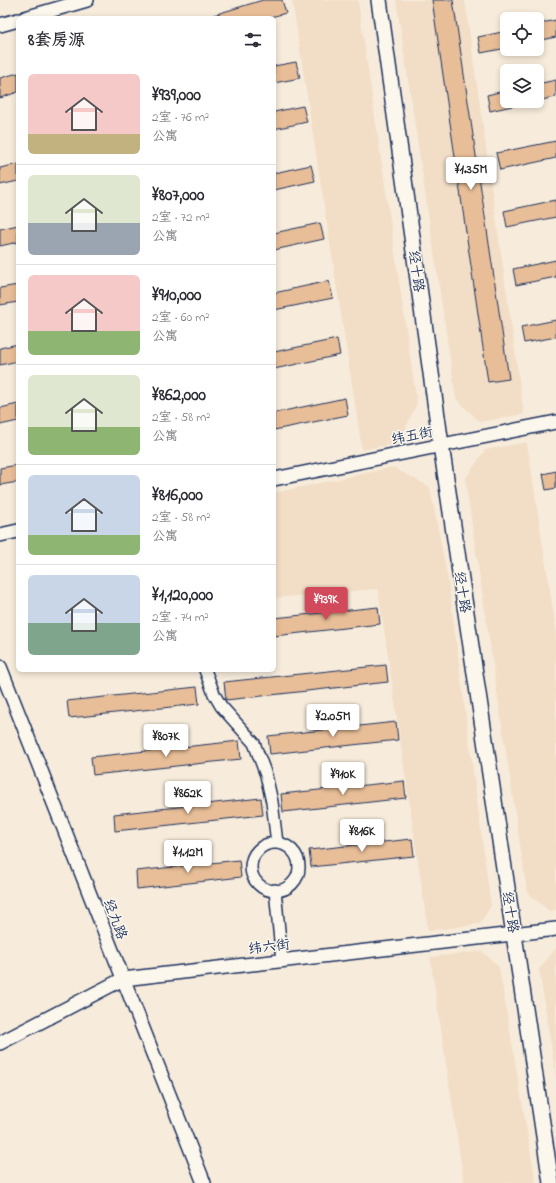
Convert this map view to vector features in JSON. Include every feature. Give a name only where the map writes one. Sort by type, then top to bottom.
[{"type":"main road","name":"经十路","points":[[379,0],[441,445],[551,1183]]},
{"type":"street","points":[[47,15],[87,0]]},
{"type":"street","points":[[0,25],[16,21]]},
{"type":"street","name":"纬五街","points":[[276,479],[556,422]]},
{"type":"street","points":[[0,535],[16,531]]},
{"type":"street","name":"经九路","points":[[0,667],[204,1183]]},
{"type":"street","points":[[205,672],[221,706],[254,743],[266,775],[272,802],[277,843]]},
{"type":"street","points":[[271,843],[277,843],[290,849],[296,857],[298,867],[298,872],[293,881],[285,888],[276,890],[265,888],[257,882],[252,874],[251,864],[255,854],[262,847],[271,843]]},
{"type":"street","points":[[276,890],[282,961]]},
{"type":"street","name":"纬六街","points":[[0,1043],[123,979],[556,929]]},
{"type":"shaded area","points":[[292,0],[358,0],[417,403],[399,443],[362,450]]},
{"type":"shaded area","points":[[396,0],[465,0],[524,414],[480,422],[456,399]]},
{"type":"shaded area","points":[[527,442],[556,629],[556,910],[549,911],[527,892],[465,479],[485,450]]},
{"type":"shaded area","points":[[393,467],[430,487],[448,580],[491,906],[480,924],[428,931],[378,589],[276,598],[276,493]]},
{"type":"shaded area","points":[[556,948],[556,1078],[539,969]]},
{"type":"shaded area","points":[[482,951],[499,967],[536,1183],[464,1183],[430,957]]},
{"type":"building","points":[[263,0],[282,0],[286,13],[275,16],[210,16]]},
{"type":"building","points":[[432,0],[453,0],[509,379],[488,382]]},
{"type":"building","points":[[556,20],[556,37],[544,40],[544,23]]},
{"type":"building","points":[[500,32],[500,49],[481,53],[478,37]]},
{"type":"building","points":[[296,62],[300,78],[276,83],[276,66]]},
{"type":"building","points":[[16,74],[16,93],[0,98],[0,78]]},
{"type":"building","points":[[556,80],[556,97],[544,100],[544,83]]},
{"type":"building","points":[[500,92],[500,108],[503,108],[490,111],[487,95]]},
{"type":"building","points":[[303,106],[307,122],[276,129],[276,112]]},
{"type":"building","points":[[556,141],[556,158],[500,170],[496,153]]},
{"type":"building","points":[[16,164],[16,181],[0,185],[0,168]]},
{"type":"building","points":[[311,165],[315,181],[276,190],[276,173]]},
{"type":"building","points":[[556,200],[556,217],[507,227],[504,211]]},
{"type":"building","points":[[320,223],[324,239],[276,250],[276,233]]},
{"type":"building","points":[[16,225],[16,242],[0,246],[0,229]]},
{"type":"building","points":[[556,260],[556,277],[516,285],[513,269]]},
{"type":"building","points":[[329,281],[333,298],[276,310],[276,293]]},
{"type":"building","points":[[16,285],[16,302],[0,305],[0,288]]},
{"type":"building","points":[[556,320],[556,337],[524,343],[521,327]]},
{"type":"building","points":[[337,339],[340,355],[276,369],[276,352]]},
{"type":"building","points":[[16,344],[16,361],[0,365],[0,348]]},
{"type":"building","points":[[345,398],[348,415],[276,430],[276,413]]},
{"type":"building","points":[[16,404],[16,421],[0,425],[0,408]]},
{"type":"building","points":[[16,465],[16,482],[0,485],[0,468]]},
{"type":"building","points":[[556,471],[556,488],[546,490],[543,474]]},
{"type":"building","points":[[378,607],[380,624],[276,636],[276,618]]},
{"type":"building","points":[[386,665],[388,682],[226,700],[224,682]]},
{"type":"building","points":[[197,687],[199,704],[69,718],[67,701]]},
{"type":"building","points":[[396,722],[398,740],[270,754],[268,736]]},
{"type":"building","points":[[239,741],[241,759],[93,775],[91,757]]},
{"type":"building","points":[[404,781],[406,798],[283,812],[281,794]]},
{"type":"building","points":[[261,798],[263,815],[115,831],[114,814]]},
{"type":"building","points":[[412,839],[414,856],[311,867],[309,850]]},
{"type":"building","points":[[239,860],[241,877],[137,889],[136,871]]}]
